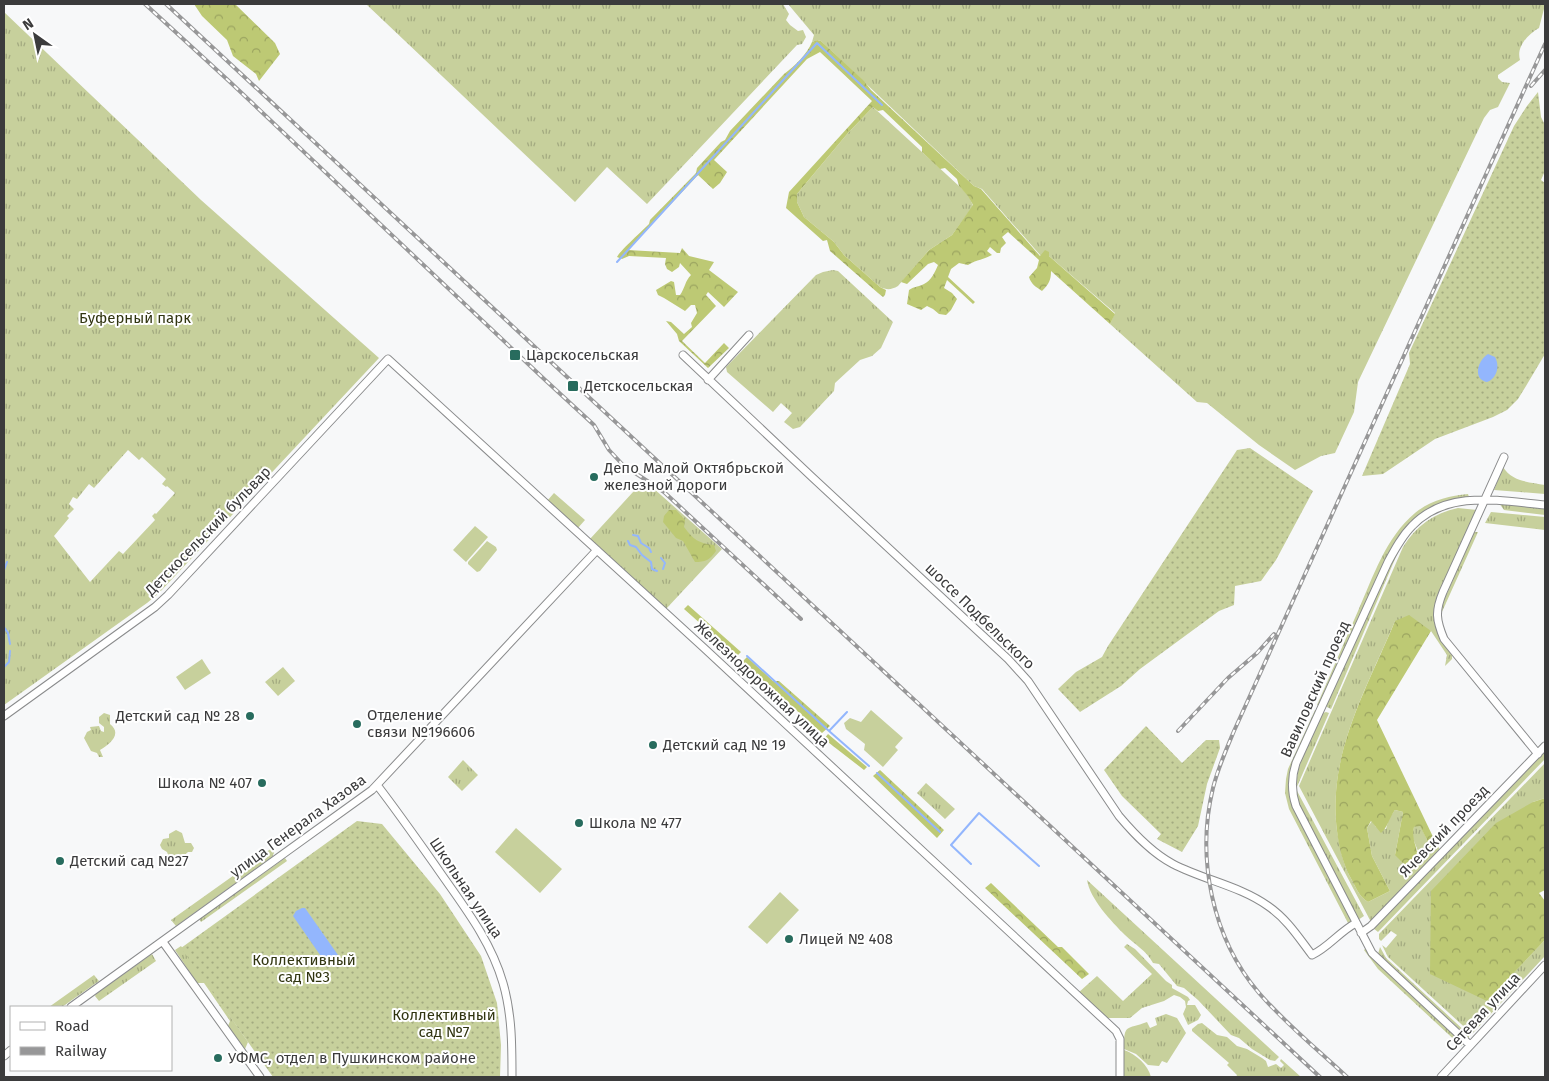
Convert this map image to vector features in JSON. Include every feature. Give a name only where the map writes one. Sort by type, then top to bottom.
[{"type":"street","points":[[708,380],[749,335]]},
{"type":"street","name":"шоссе Подбельского","points":[[683,355],[1008,659],[1028,681],[1114,809],[1143,842],[1173,864],[1248,894],[1270,907],[1285,921],[1312,955],[1324,949],[1348,926],[1356,922]]},
{"type":"street","name":"Железнодорожная улица","points":[[388,359],[1116,1031],[1120,1039],[1120,1077]]},
{"type":"street","name":"Детскосельский бульвар","points":[[4,716],[155,607],[168,595],[388,359]]},
{"type":"street","points":[[1504,457],[1436,612],[1440,628],[1447,643],[1538,754]]},
{"type":"street","name":"Вавиловский проезд","points":[[1470,1045],[1375,956],[1361,933],[1296,806],[1292,789],[1293,771],[1388,562],[1404,536],[1421,518],[1442,506],[1457,502],[1486,499],[1545,505]]},
{"type":"street","name":"улица Генерала Хазова","points":[[72,1006],[367,794],[597,550]]},
{"type":"street","name":"Ячевский проезд","points":[[1361,933],[1371,926],[1545,746]]},
{"type":"street","name":"Школьная улица","points":[[377,785],[470,915],[490,949],[501,977],[510,1012],[512,1028],[512,1077]]},
{"type":"street","points":[[163,942],[260,1077]]},
{"type":"street","name":"Сетевая улица","points":[[1440,1077],[1545,965]]},
{"type":"green space","points":[[194,4],[235,4],[275,43],[280,54],[259,81],[256,74],[233,56],[227,40],[202,16]]},
{"type":"green space","points":[[366,4],[783,4],[789,14],[786,20],[798,31],[803,30],[806,37],[802,44],[797,45],[647,204],[607,167],[575,202]]},
{"type":"green space","points":[[788,4],[1545,5],[1539,28],[1527,37],[1521,46],[1520,60],[1498,75],[1502,82],[1510,83],[1498,107],[1490,110],[1484,118],[1358,382],[1354,412],[1335,453],[1321,456],[1295,470],[1259,445],[1207,403],[1197,402],[1110,324],[1115,313],[1049,256],[1041,256],[982,189],[974,186],[821,41],[812,42],[814,35]]},
{"type":"green space","name":"Буферный парк","points":[[4,12],[201,200],[379,358],[159,593],[4,705]],"holes":[[[128,450],[139,460],[142,457],[166,479],[162,484],[175,493],[152,516],[155,520],[123,554],[119,551],[90,582],[54,536],[74,509],[69,504],[73,497],[77,499],[89,484],[94,488]]]},
{"type":"green space","points":[[821,41],[974,186],[981,189],[1040,256],[1045,250],[1049,252],[1049,256],[1115,314],[1110,324],[1051,271],[1049,282],[1042,291],[1034,285],[1029,277],[1037,268],[1039,260],[1008,232],[1002,237],[1006,243],[1001,248],[1000,253],[997,253],[990,247],[987,251],[992,255],[968,265],[959,263],[951,269],[948,277],[975,302],[973,304],[947,280],[944,288],[957,299],[946,315],[939,314],[927,306],[921,310],[907,304],[909,290],[929,281],[938,265],[934,262],[928,264],[907,284],[901,282],[929,250],[952,235],[973,205],[959,186],[957,179],[945,168],[940,169],[922,152],[922,147],[883,110],[878,111],[873,107],[848,133],[797,194],[797,202],[804,217],[834,242],[844,255],[880,287],[886,290],[885,295],[883,297],[878,293],[830,251],[827,240],[823,241],[786,208],[789,192],[872,101],[820,52],[807,59],[714,160],[727,172],[720,183],[713,189],[698,175],[628,250],[680,253],[682,248],[689,256],[714,262],[709,270],[738,292],[724,307],[708,292],[706,295],[716,306],[682,341],[705,363],[724,343],[729,348],[708,368],[679,341],[677,334],[666,321],[671,322],[684,334],[692,327],[691,323],[697,313],[695,305],[691,305],[685,311],[658,295],[656,290],[671,281],[674,282],[676,295],[680,295],[691,275],[680,263],[679,267],[672,272],[667,269],[665,264],[666,258],[629,256],[622,259],[617,257],[696,173],[697,168],[725,140],[730,131],[784,74],[800,60],[812,42]]},
{"type":"green space","points":[[1538,92],[1541,117],[1545,125],[1545,171],[1541,180],[1545,183],[1545,354],[1518,399],[1507,410],[1435,439],[1383,474],[1362,476],[1410,364],[1409,353],[1514,126]]},
{"type":"green space","points":[[873,107],[959,186],[969,196],[973,206],[952,235],[929,250],[898,286],[889,289],[880,287],[844,255],[834,242],[804,217],[797,202],[797,194],[848,133]]},
{"type":"green space","points":[[833,270],[838,271],[893,322],[881,348],[872,356],[860,360],[835,383],[834,391],[800,427],[793,429],[784,422],[792,413],[781,403],[773,412],[727,372],[726,367],[816,275]]},
{"type":"green space","points":[[1250,448],[1313,491],[1276,560],[1261,581],[1235,586],[1234,605],[1219,611],[1140,669],[1121,686],[1080,712],[1058,689],[1076,672],[1102,657],[1237,450]]},
{"type":"green space","points":[[1503,467],[1511,476],[1527,482],[1545,485],[1545,494],[1494,490]]},
{"type":"green space","points":[[644,480],[722,549],[666,609],[590,539]]},
{"type":"green space","points":[[554,493],[585,520],[577,529],[547,501]]},
{"type":"green space","points":[[1468,494],[1469,497],[1441,504],[1420,515],[1395,543],[1387,556],[1319,706],[1317,705],[1381,558],[1396,534],[1415,513],[1427,505],[1447,497]]},
{"type":"green space","points":[[1499,503],[1545,508],[1545,515],[1504,510]]},
{"type":"green space","points":[[1458,508],[1477,510],[1435,603],[1436,625],[1452,655],[1452,659],[1445,666],[1447,655],[1431,631],[1395,621],[1352,723],[1338,776],[1335,803],[1340,848],[1349,875],[1365,900],[1368,902],[1390,891],[1372,856],[1367,828],[1372,821],[1376,827],[1386,829],[1389,818],[1395,810],[1403,812],[1395,855],[1418,851],[1412,836],[1414,827],[1420,825],[1429,844],[1436,843],[1440,850],[1371,922],[1299,786],[1403,547],[1420,527],[1433,517]]},
{"type":"green space","points":[[669,510],[676,510],[685,520],[684,527],[694,538],[700,542],[714,545],[716,551],[712,557],[704,561],[695,562],[683,541],[676,538],[663,522],[664,516]]},
{"type":"green space","points":[[1491,512],[1545,517],[1545,530],[1485,523]]},
{"type":"green space","points":[[475,526],[488,537],[466,562],[453,550]]},
{"type":"green space","points":[[1474,532],[1478,532],[1441,614],[1444,600]]},
{"type":"green space","points":[[487,541],[496,547],[497,550],[480,571],[477,572],[468,562]]},
{"type":"green space","points":[[1401,545],[1331,709],[1326,705],[1390,563]]},
{"type":"green space","points":[[688,605],[741,652],[737,656],[684,609]]},
{"type":"green space","points":[[1409,615],[1431,631],[1377,720],[1436,843],[1429,844],[1420,826],[1414,827],[1413,836],[1418,860],[1407,867],[1395,855],[1403,812],[1395,810],[1381,833],[1371,821],[1367,828],[1372,856],[1390,891],[1368,902],[1359,893],[1349,875],[1340,848],[1335,803],[1338,775],[1352,723],[1395,621]]},
{"type":"green space","points":[[747,657],[773,681],[779,681],[830,726],[822,733],[742,662]]},
{"type":"green space","points":[[202,659],[211,673],[185,690],[176,677]]},
{"type":"green space","points":[[283,667],[295,681],[278,696],[265,682]]},
{"type":"green space","points":[[871,710],[903,738],[895,747],[898,750],[883,767],[864,750],[865,744],[846,729],[844,723],[850,718],[861,722]]},
{"type":"green space","points":[[1315,710],[1317,711],[1291,770],[1289,789],[1293,808],[1353,923],[1349,925],[1289,809],[1285,793],[1288,769]]},
{"type":"green space","points":[[104,713],[110,715],[110,724],[114,728],[115,735],[111,742],[100,750],[103,757],[99,757],[97,753],[91,751],[84,738],[87,732],[91,730],[90,727],[99,726],[101,731],[104,732],[104,727],[99,723],[99,717]]},
{"type":"green space","points":[[1323,713],[1329,713],[1297,788],[1302,758]]},
{"type":"green space","points":[[1146,726],[1182,763],[1206,740],[1219,740],[1220,748],[1207,784],[1198,826],[1182,852],[1157,839],[1161,834],[1122,796],[1104,770]]},
{"type":"green space","points":[[828,734],[867,767],[864,770],[824,739]]},
{"type":"green space","points":[[1545,749],[1545,759],[1378,932],[1373,928]]},
{"type":"green space","points":[[463,760],[478,775],[462,791],[448,777]]},
{"type":"green space","points":[[1545,763],[1545,798],[1533,802],[1486,1001],[1545,940],[1545,956],[1472,1034],[1388,957],[1382,945],[1386,948],[1397,935],[1391,931],[1381,941],[1379,934]]},
{"type":"green space","points":[[880,770],[944,830],[937,838],[873,776]]},
{"type":"green space","points":[[926,783],[955,809],[945,819],[917,793]]},
{"type":"green space","points":[[1297,790],[1364,916],[1358,920],[1299,806]]},
{"type":"green space","points":[[1545,798],[1545,890],[1539,893],[1545,901],[1545,940],[1487,1001],[1430,974],[1431,891],[1496,823],[1533,802]]},
{"type":"green space","name":"Коллективный сад №3","points":[[357,821],[382,824],[440,894],[481,956],[497,1003],[501,1045],[500,1077],[273,1077],[181,948]]},
{"type":"green space","points":[[516,828],[562,869],[540,893],[495,852]]},
{"type":"green space","points":[[176,830],[182,833],[185,843],[191,843],[194,848],[192,852],[188,852],[180,859],[173,858],[170,860],[167,852],[160,845],[163,839],[169,838],[169,834]]},
{"type":"green space","points":[[272,848],[274,853],[272,857],[176,926],[171,920]]},
{"type":"green space","points":[[285,858],[287,861],[201,922],[199,919]]},
{"type":"green space","points":[[1087,880],[1279,1057],[1275,1061],[1270,1060],[1239,1038],[1231,1035],[1198,1000],[1184,988],[1177,986],[1159,964],[1153,963],[1144,951],[1125,935],[1108,916],[1092,895]]},
{"type":"green space","points":[[991,883],[1089,974],[1082,979],[985,888]]},
{"type":"green space","points":[[780,892],[799,910],[767,944],[748,927]]},
{"type":"green space","points":[[1127,944],[1135,949],[1172,985],[1172,988],[1188,997],[1190,1000],[1187,1005],[1195,1005],[1201,1015],[1198,1020],[1188,1025],[1183,1014],[1186,1007],[1185,1001],[1174,995],[1164,1001],[1142,1008],[1130,1018],[1107,1018],[1078,993],[1097,976],[1123,1001],[1152,974],[1124,947]]},
{"type":"green space","points":[[181,946],[248,1042],[245,1049],[228,1026],[230,1021],[204,983],[197,983],[175,950]]},
{"type":"green space","points":[[1380,947],[1386,958],[1469,1035],[1469,1038],[1378,954]]},
{"type":"green space","points":[[1366,948],[1375,961],[1462,1041],[1463,1044],[1461,1046],[1378,969],[1364,950]]},
{"type":"green space","points":[[152,954],[156,961],[99,1001],[95,996],[96,994]]},
{"type":"green space","points":[[94,975],[99,981],[63,1006],[50,1006]]},
{"type":"green space","points":[[1166,1014],[1177,1018],[1186,1033],[1167,1063],[1162,1061],[1159,1066],[1148,1065],[1136,1054],[1124,1049],[1126,1031],[1130,1027],[1147,1022],[1150,1028],[1157,1025],[1155,1018]]},
{"type":"green space","points":[[1202,1023],[1217,1035],[1227,1037],[1237,1046],[1247,1049],[1262,1058],[1266,1061],[1268,1067],[1276,1064],[1281,1068],[1284,1065],[1280,1061],[1281,1059],[1301,1077],[1236,1077],[1237,1075],[1227,1065],[1229,1063],[1192,1031],[1198,1024]]},
{"type":"green space","points":[[1124,1050],[1141,1060],[1151,1077],[1124,1077]]},
{"type":"water","points":[[1488,354],[1497,360],[1497,368],[1493,378],[1487,382],[1479,377],[1478,369],[1484,357]]},
{"type":"water","points":[[305,908],[338,955],[338,961],[330,966],[327,965],[293,916],[296,911]]},
{"type":"waterway","points":[[617,262],[817,43],[882,105]]},
{"type":"waterway","points":[[633,535],[638,536],[641,543],[649,548],[651,552]]},
{"type":"waterway","points":[[628,541],[630,545],[636,547],[651,562],[652,569],[657,571]]},
{"type":"waterway","points":[[661,558],[665,563],[663,569]]},
{"type":"waterway","points":[[4,570],[7,562]]},
{"type":"waterway","points":[[4,627],[8,633],[10,644]]},
{"type":"waterway","points":[[4,667],[9,662],[10,651]]},
{"type":"waterway","points":[[747,656],[869,766]]},
{"type":"waterway","points":[[829,731],[847,712]]},
{"type":"waterway","points":[[877,773],[940,832]]},
{"type":"waterway","points":[[971,864],[951,845],[979,813],[1039,866]]},
{"type":"railway","points":[[145,4],[594,425],[609,450],[623,465],[664,492],[801,619]]},
{"type":"railway","points":[[166,4],[1320,1077]]},
{"type":"railway","points":[[1347,1077],[1291,1026],[1259,993],[1243,971],[1230,948],[1219,922],[1212,896],[1208,869],[1206,842],[1213,788],[1234,731],[1545,44]]},
{"type":"railway","points":[[1531,86],[1545,70]]},
{"type":"railway","points":[[1178,731],[1228,678],[1257,653],[1274,634]]},
{"type":"place","name":"Царскосельская","points":[[515,355]]},
{"type":"place","name":"Детскосельская","points":[[573,386]]},
{"type":"place","name":"Депо Малой Октябрьской железной дороги","points":[[594,477]]},
{"type":"place","name":"Детский сад № 28","points":[[250,716]]},
{"type":"place","name":"Отделение связи №196606","points":[[357,724]]},
{"type":"place","name":"Детский сад № 19","points":[[653,745]]},
{"type":"place","name":"Школа № 407","points":[[262,783]]},
{"type":"place","name":"Школа № 477","points":[[579,823]]},
{"type":"place","name":"Детский сад №27","points":[[60,861]]},
{"type":"place","name":"Лицей № 408","points":[[789,939]]},
{"type":"place","name":"УФМС, отдел в Пушкинском районе","points":[[218,1058]]},
{"type":"park label","name":"Коллективный сад №7","points":[[444,1024]]}]
